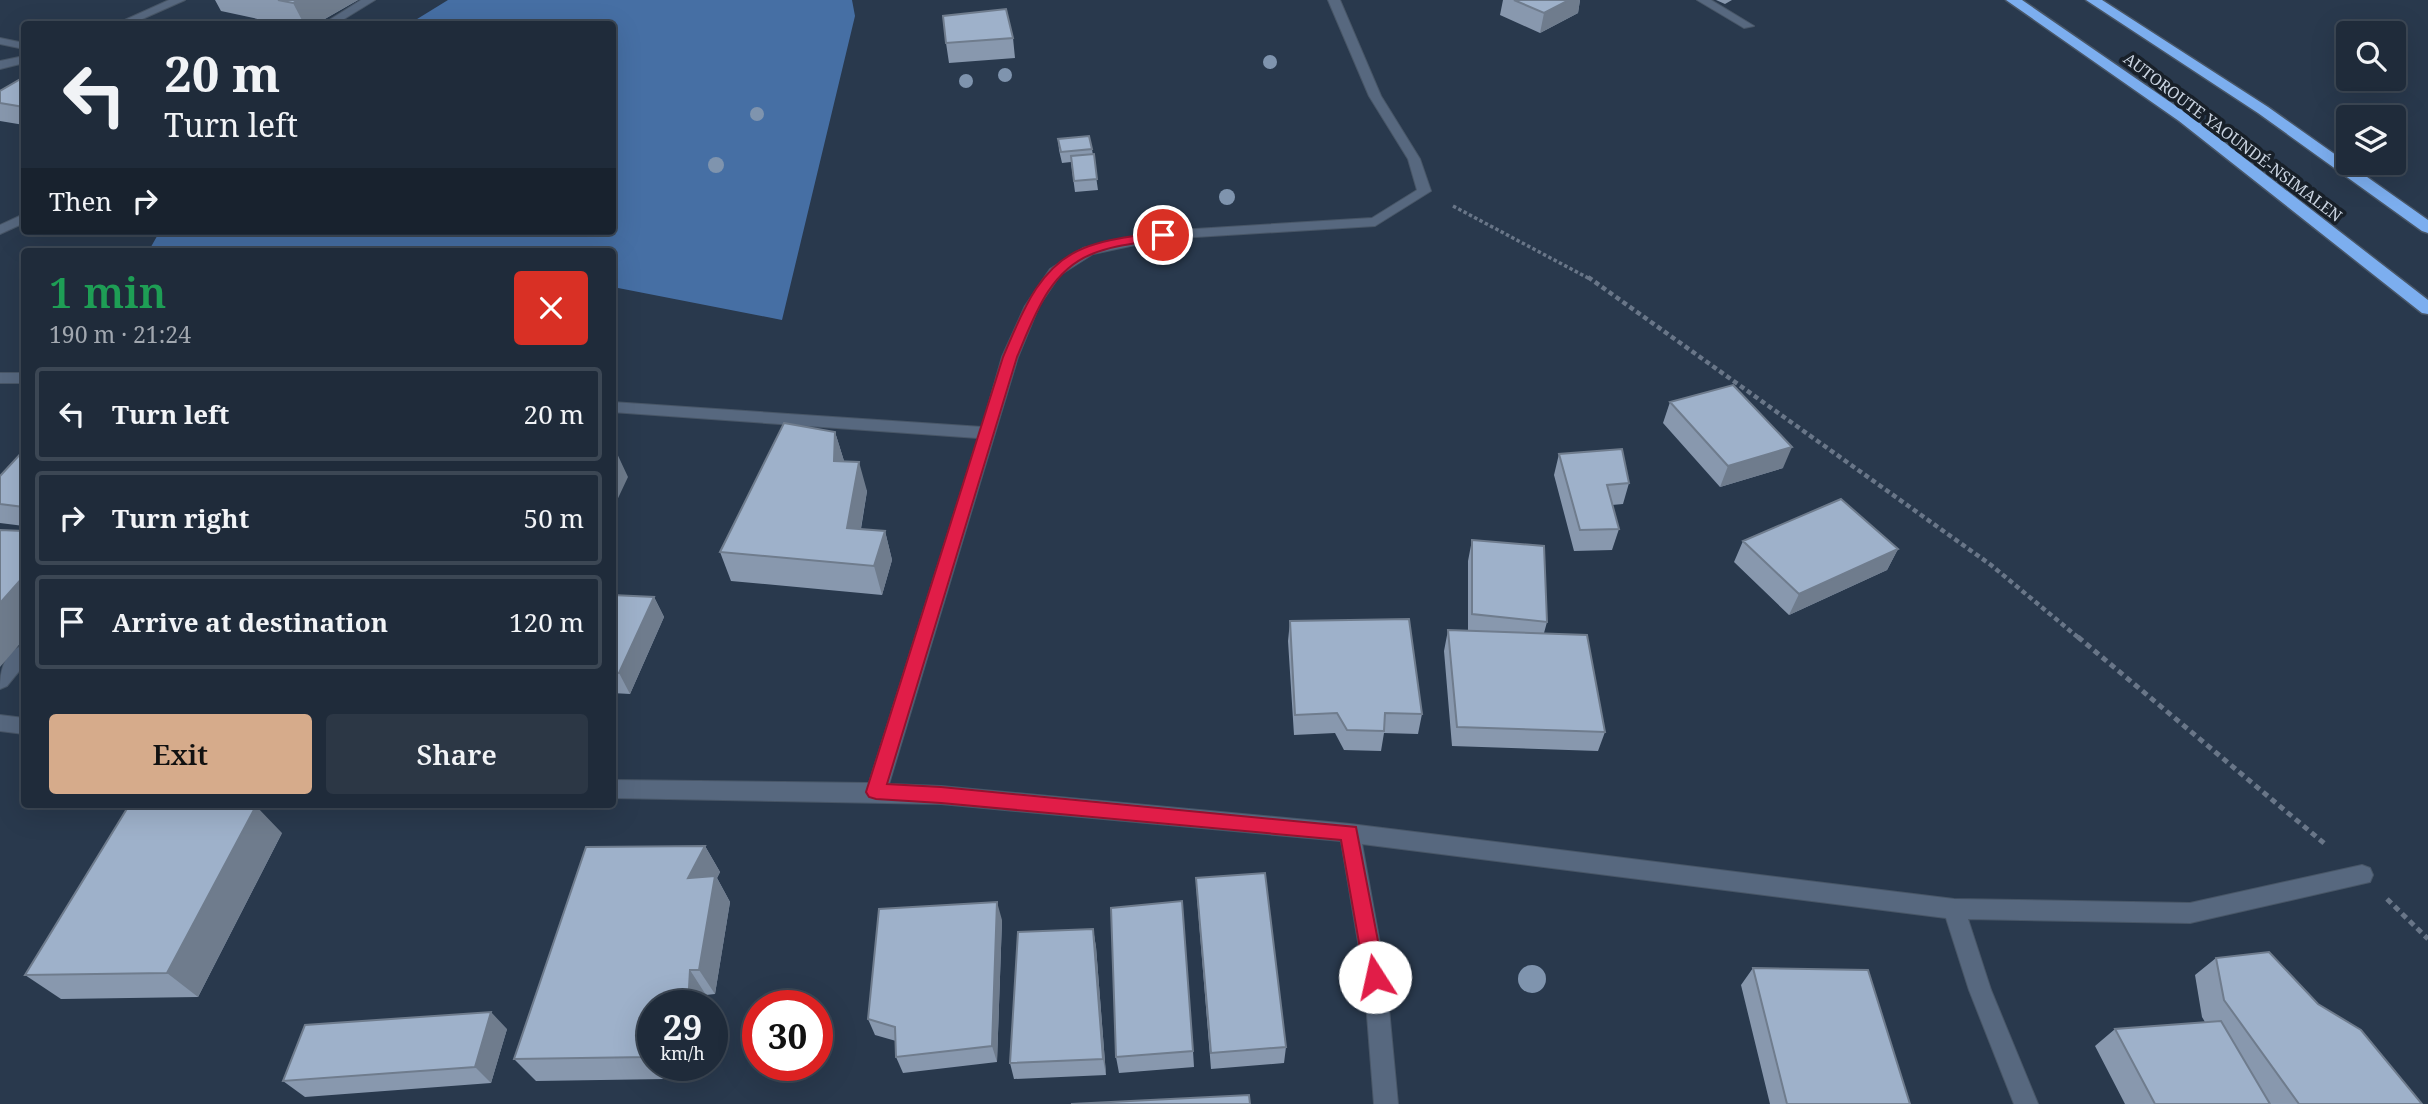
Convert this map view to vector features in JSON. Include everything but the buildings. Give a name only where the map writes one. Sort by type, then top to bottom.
[{"type":"highway","name":"AUTOROUTE YAOUNDÉ-NSIMALEN","points":[[2013,0],[2184,118],[2428,309]]},
{"type":"highway","name":"AUTOROUTE YAOUNDÉ-NSIMALEN","points":[[2093,0],[2144,31],[2291,131],[2428,228]]},
{"type":"street","points":[[129,21],[179,0]]},
{"type":"street","points":[[334,21],[369,0]]},
{"type":"street","points":[[876,792],[1010,357],[1032,306],[1055,272],[1088,251],[1163,235],[1375,222],[1424,191],[1414,159],[1375,96],[1334,0]]},
{"type":"street","points":[[1703,0],[1748,26]]},
{"type":"street","points":[[0,41],[21,45]]},
{"type":"street","points":[[0,65],[21,61]]},
{"type":"street","points":[[0,230],[21,220]]},
{"type":"street","points":[[0,378],[21,378]]},
{"type":"street","points":[[616,407],[988,433]]},
{"type":"street","points":[[0,681],[21,656]]},
{"type":"street","points":[[0,723],[21,726]]},
{"type":"street","points":[[616,789],[941,795],[1350,833],[1954,909],[2190,913],[2362,875]]},
{"type":"street","points":[[1350,833],[1375,977],[1386,1104]]},
{"type":"street","points":[[1954,909],[1980,990],[2026,1104]]},
{"type":"path","points":[[1424,191],[1583,274],[1991,565],[2362,875],[2428,939]]},
{"type":"shaded area","points":[[448,0],[852,0],[855,16],[782,320],[616,288],[616,248],[150,248],[158,235],[616,235],[616,21],[414,21]]},
{"type":"route","points":[[1163,235],[1088,251],[1055,272],[1032,306],[1010,357],[876,792],[941,795],[1350,833],[1375,977]]}]
